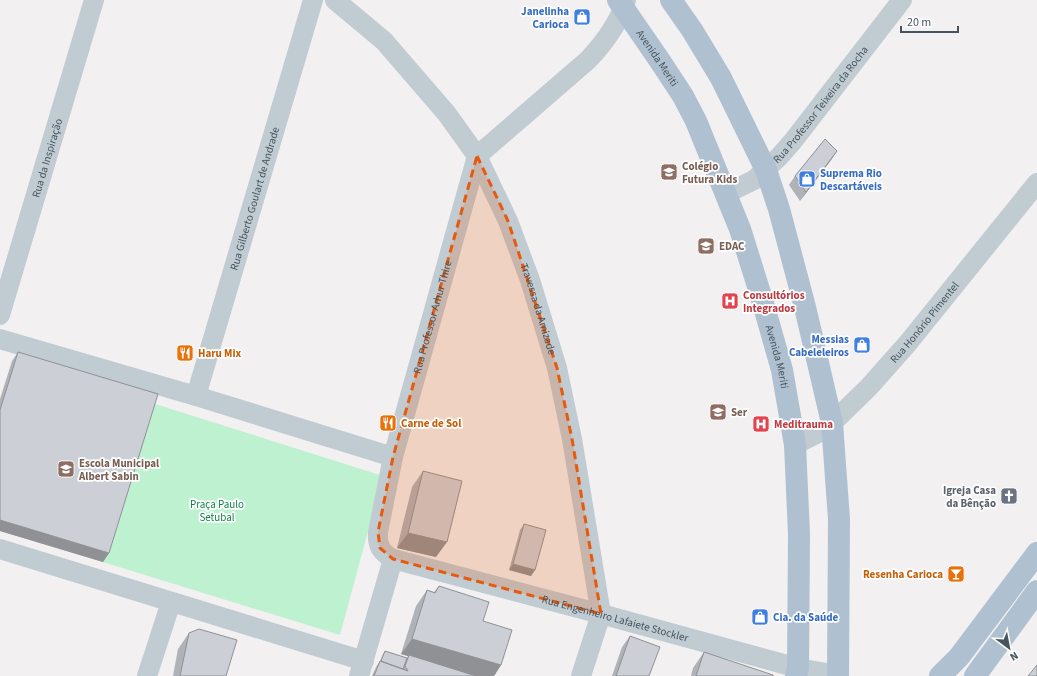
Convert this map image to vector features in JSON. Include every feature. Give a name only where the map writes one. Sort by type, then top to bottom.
[{"type":"main road","points":[[670,0],[692,30],[721,78],[766,170],[779,209],[805,307],[832,423],[839,519],[839,676]]},
{"type":"main road","name":"Avenida Meriti","points":[[622,3],[660,61],[696,121],[740,229],[782,370],[795,445],[799,534],[797,672]]},
{"type":"main road","points":[[940,676],[959,657],[1037,553]]},
{"type":"main road","points":[[975,676],[1037,591]]},
{"type":"street","name":"Rua da Inspiração","points":[[0,316],[94,0]]},
{"type":"street","name":"Rua Gilberto Goulart de Andrade","points":[[196,396],[313,0]]},
{"type":"street","name":"Travessa da Amizade","points":[[335,0],[384,41],[447,114],[477,156],[514,236],[530,280],[557,368],[572,439],[601,614],[581,676]]},
{"type":"street","name":"Rua Professor Teixeira da Rocha","points":[[725,194],[754,180],[766,170],[793,141],[902,0]]},
{"type":"street","points":[[477,156],[593,55],[609,34],[622,3]]},
{"type":"street","name":"Rua Professor Arhur Thire","points":[[393,559],[384,554],[377,540],[393,457],[477,156]]},
{"type":"street","name":"Rua Honório Pimentel","points":[[795,445],[820,432],[832,423],[869,387],[908,343],[1037,183]]},
{"type":"street","points":[[0,339],[196,396],[393,457]]},
{"type":"street","points":[[0,549],[171,602],[361,669],[393,559]]},
{"type":"street","name":"Rua Engenheiro Lafaiete Stockler","points":[[393,559],[601,614],[797,672],[839,676]]},
{"type":"street","points":[[147,676],[171,602]]},
{"type":"highlighted area","points":[[477,156],[508,221],[557,368],[572,439],[601,614],[393,559],[380,548],[378,532],[393,457]]},
{"type":"green space","name":"Praça Paulo Setubal","points":[[152,403],[383,476],[340,635],[103,562]]},
{"type":"building","points":[[825,139],[837,151],[806,192],[795,176]]},
{"type":"building","points":[[18,352],[158,394],[109,553],[0,520],[0,410]]},
{"type":"building","points":[[423,471],[462,481],[447,542],[408,533]]},
{"type":"building","points":[[524,524],[546,530],[535,570],[513,564]]},
{"type":"building","points":[[439,586],[489,602],[483,621],[512,630],[501,665],[412,639],[427,590],[435,593]]},
{"type":"building","points":[[199,629],[237,640],[226,676],[180,676],[189,633]]},
{"type":"building","points":[[630,636],[660,647],[649,676],[616,676]]},
{"type":"building","points":[[385,651],[407,658],[403,669],[381,661]]},
{"type":"building","points":[[704,652],[773,675],[773,676],[696,676]]},
{"type":"building","points":[[409,655],[476,676],[374,676],[380,661],[408,671],[405,666]]},
{"type":"building","points":[[1037,665],[1037,676],[1028,676]]},
{"type":"place","name":"Janelinha Carioca","points":[[582,17]]},
{"type":"place","name":"Colégio Futura Kids","points":[[669,172]]},
{"type":"place","name":"Suprema Rio Descartáveis","points":[[807,179]]},
{"type":"place","name":"EDAC","points":[[706,246]]},
{"type":"place","name":"Consultórios Integrados","points":[[730,301]]},
{"type":"place","name":"Messias Cabeleleiros","points":[[862,345]]},
{"type":"place","name":"Haru Mix","points":[[185,353]]},
{"type":"place","name":"Ser","points":[[718,412]]},
{"type":"place","name":"Carne de Sol","points":[[388,423]]},
{"type":"place","name":"Meditrauma","points":[[761,424]]},
{"type":"place","name":"Escola Municipal Albert Sabin","points":[[66,469]]},
{"type":"place","name":"Igreja Casa da Bênção","points":[[1009,496]]},
{"type":"place","name":"Resenha Carioca","points":[[956,574]]},
{"type":"place","name":"Cia. da Saúde","points":[[760,617]]}]
